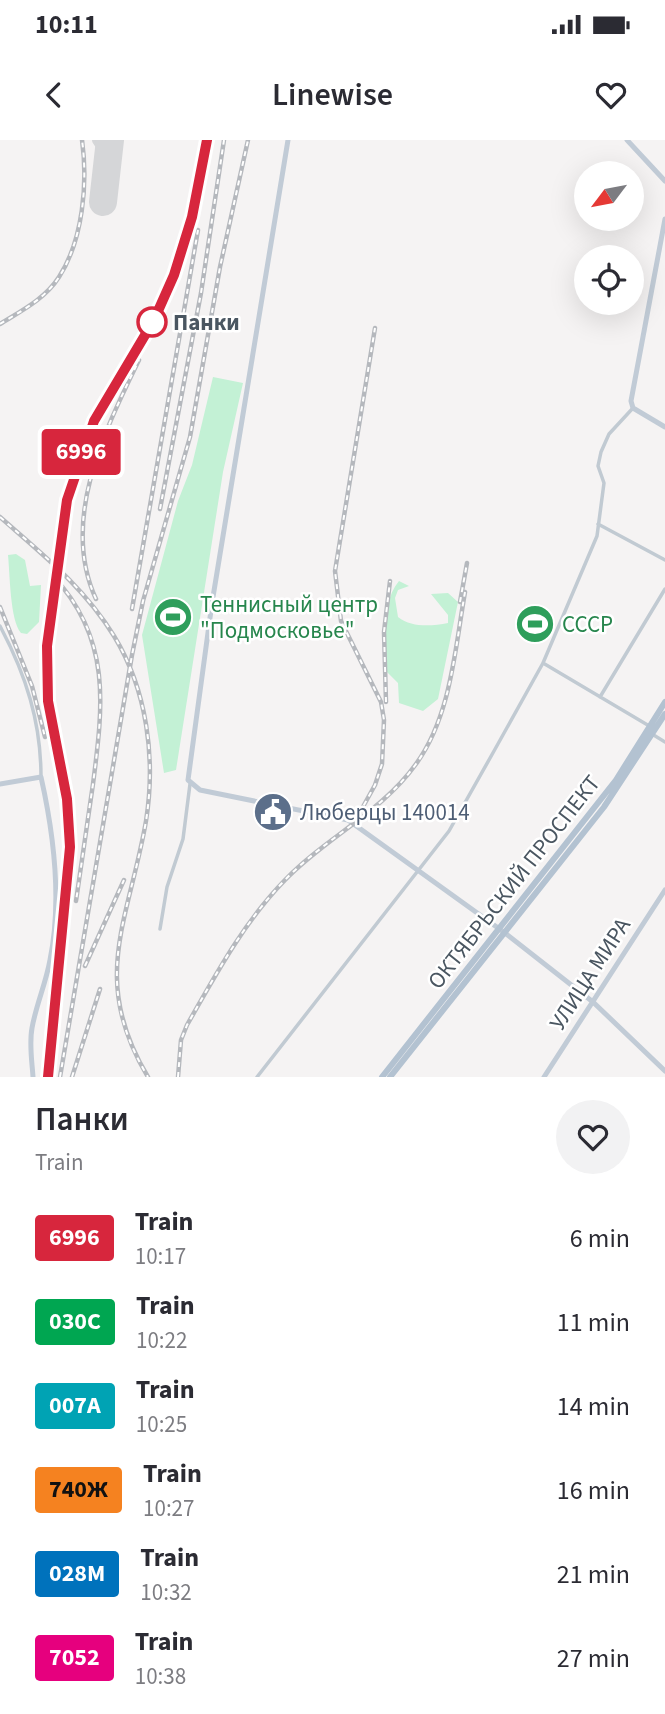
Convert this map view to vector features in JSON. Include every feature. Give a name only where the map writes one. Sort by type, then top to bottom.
[{"type":"main road","name":"ОКТЯБРЬСКИЙ ПРОСПЕКТ","points":[[652,730],[665,702]]},
{"type":"main road","name":"ОКТЯБРЬСКИЙ ПРОСПЕКТ","points":[[390,1077],[665,714]]},
{"type":"main road","name":"ОКТЯБРЬСКИЙ ПРОСПЕКТ","points":[[382,1077],[503,931]]},
{"type":"street","points":[[160,929],[167,887],[183,839],[190,784],[187,774],[212,603],[288,140]]},
{"type":"street","points":[[627,140],[665,181]]},
{"type":"street","points":[[665,219],[631,399],[633,408],[665,427]]},
{"type":"street","points":[[257,1077],[449,831],[543,663],[597,536],[604,483],[598,466],[601,452],[610,434],[633,408]]},
{"type":"street","points":[[598,524],[665,561]]},
{"type":"street","points":[[600,697],[665,589]]},
{"type":"street","points":[[0,626],[15,654],[35,711],[56,899],[51,959],[31,1030],[33,1077]]},
{"type":"street","points":[[543,663],[652,730],[665,742]]},
{"type":"street","points":[[0,784],[41,777]]},
{"type":"street","points":[[190,784],[200,790],[337,816],[503,931],[593,1002],[665,1071]]},
{"type":"street","name":"УЛИЦА МИРА","points":[[544,1077],[665,890]]},
{"type":"green space","name":"Теннисный центр \"Подмосковье\"","points":[[213,377],[243,383],[223,472],[176,770],[164,773],[142,635],[178,501],[192,465]]},
{"type":"green space","points":[[16,554],[25,560],[30,586],[41,585],[39,622],[27,634],[21,633],[17,627],[13,608],[8,555]]},
{"type":"green space","points":[[399,581],[409,586],[398,590],[395,598],[398,617],[409,623],[448,623],[448,615],[431,594],[448,593],[458,602],[438,699],[423,711],[399,703],[398,683],[387,672],[387,612],[393,590]]},
{"type":"taxiway","points":[[98,140],[108,155]]},
{"type":"runway","points":[[103,202],[110,140]]},
{"type":"railway","points":[[0,324],[47,292],[67,262],[74,246],[82,211],[82,140]]},
{"type":"railway","points":[[49,1077],[70,847],[67,799],[48,701],[47,646],[67,500],[94,421],[154,320],[182,256],[207,140]]},
{"type":"railway","points":[[160,509],[201,293],[224,140]]},
{"type":"railway","points":[[60,1077],[132,655],[143,601],[190,437],[220,267],[248,140]]},
{"type":"railway","points":[[132,609],[198,230]]},
{"type":"railway","points":[[359,814],[375,785],[382,764],[384,720],[381,702],[341,621],[335,571],[375,328]]},
{"type":"railway","points":[[96,599],[86,569],[83,539],[85,508],[101,447],[139,360]]},
{"type":"railway","points":[[0,517],[61,572],[102,618],[125,657],[141,702],[149,749],[149,797],[118,949],[117,979],[120,1010],[130,1042],[148,1077]]},
{"type":"railway","points":[[460,602],[467,563]]},
{"type":"railway","points":[[53,576],[86,624],[99,674],[97,755],[76,901]]},
{"type":"railway","points":[[386,702],[384,632],[390,581]]},
{"type":"railway","points":[[178,1077],[181,1040],[187,1025],[256,913],[301,865],[387,796],[416,764],[428,745],[450,681],[465,592]]},
{"type":"railway","points":[[0,607],[32,686],[45,737]]},
{"type":"railway","points":[[85,966],[124,880]]},
{"type":"railway","points":[[72,1077],[100,989]]},
{"type":"train","name":"6996","points":[[48,1077],[70,847],[67,799],[48,701],[47,646],[52,594],[67,500],[94,421],[107,395],[154,320],[182,256],[207,140]]},
{"type":"place","name":"Панки","points":[[152,322]]},
{"type":"place","name":"Теннисный центр \"Подмосковье\"","points":[[173,617]]},
{"type":"place","name":"СССР","points":[[535,624]]},
{"type":"place","name":"Люберцы 140014","points":[[273,812]]}]
